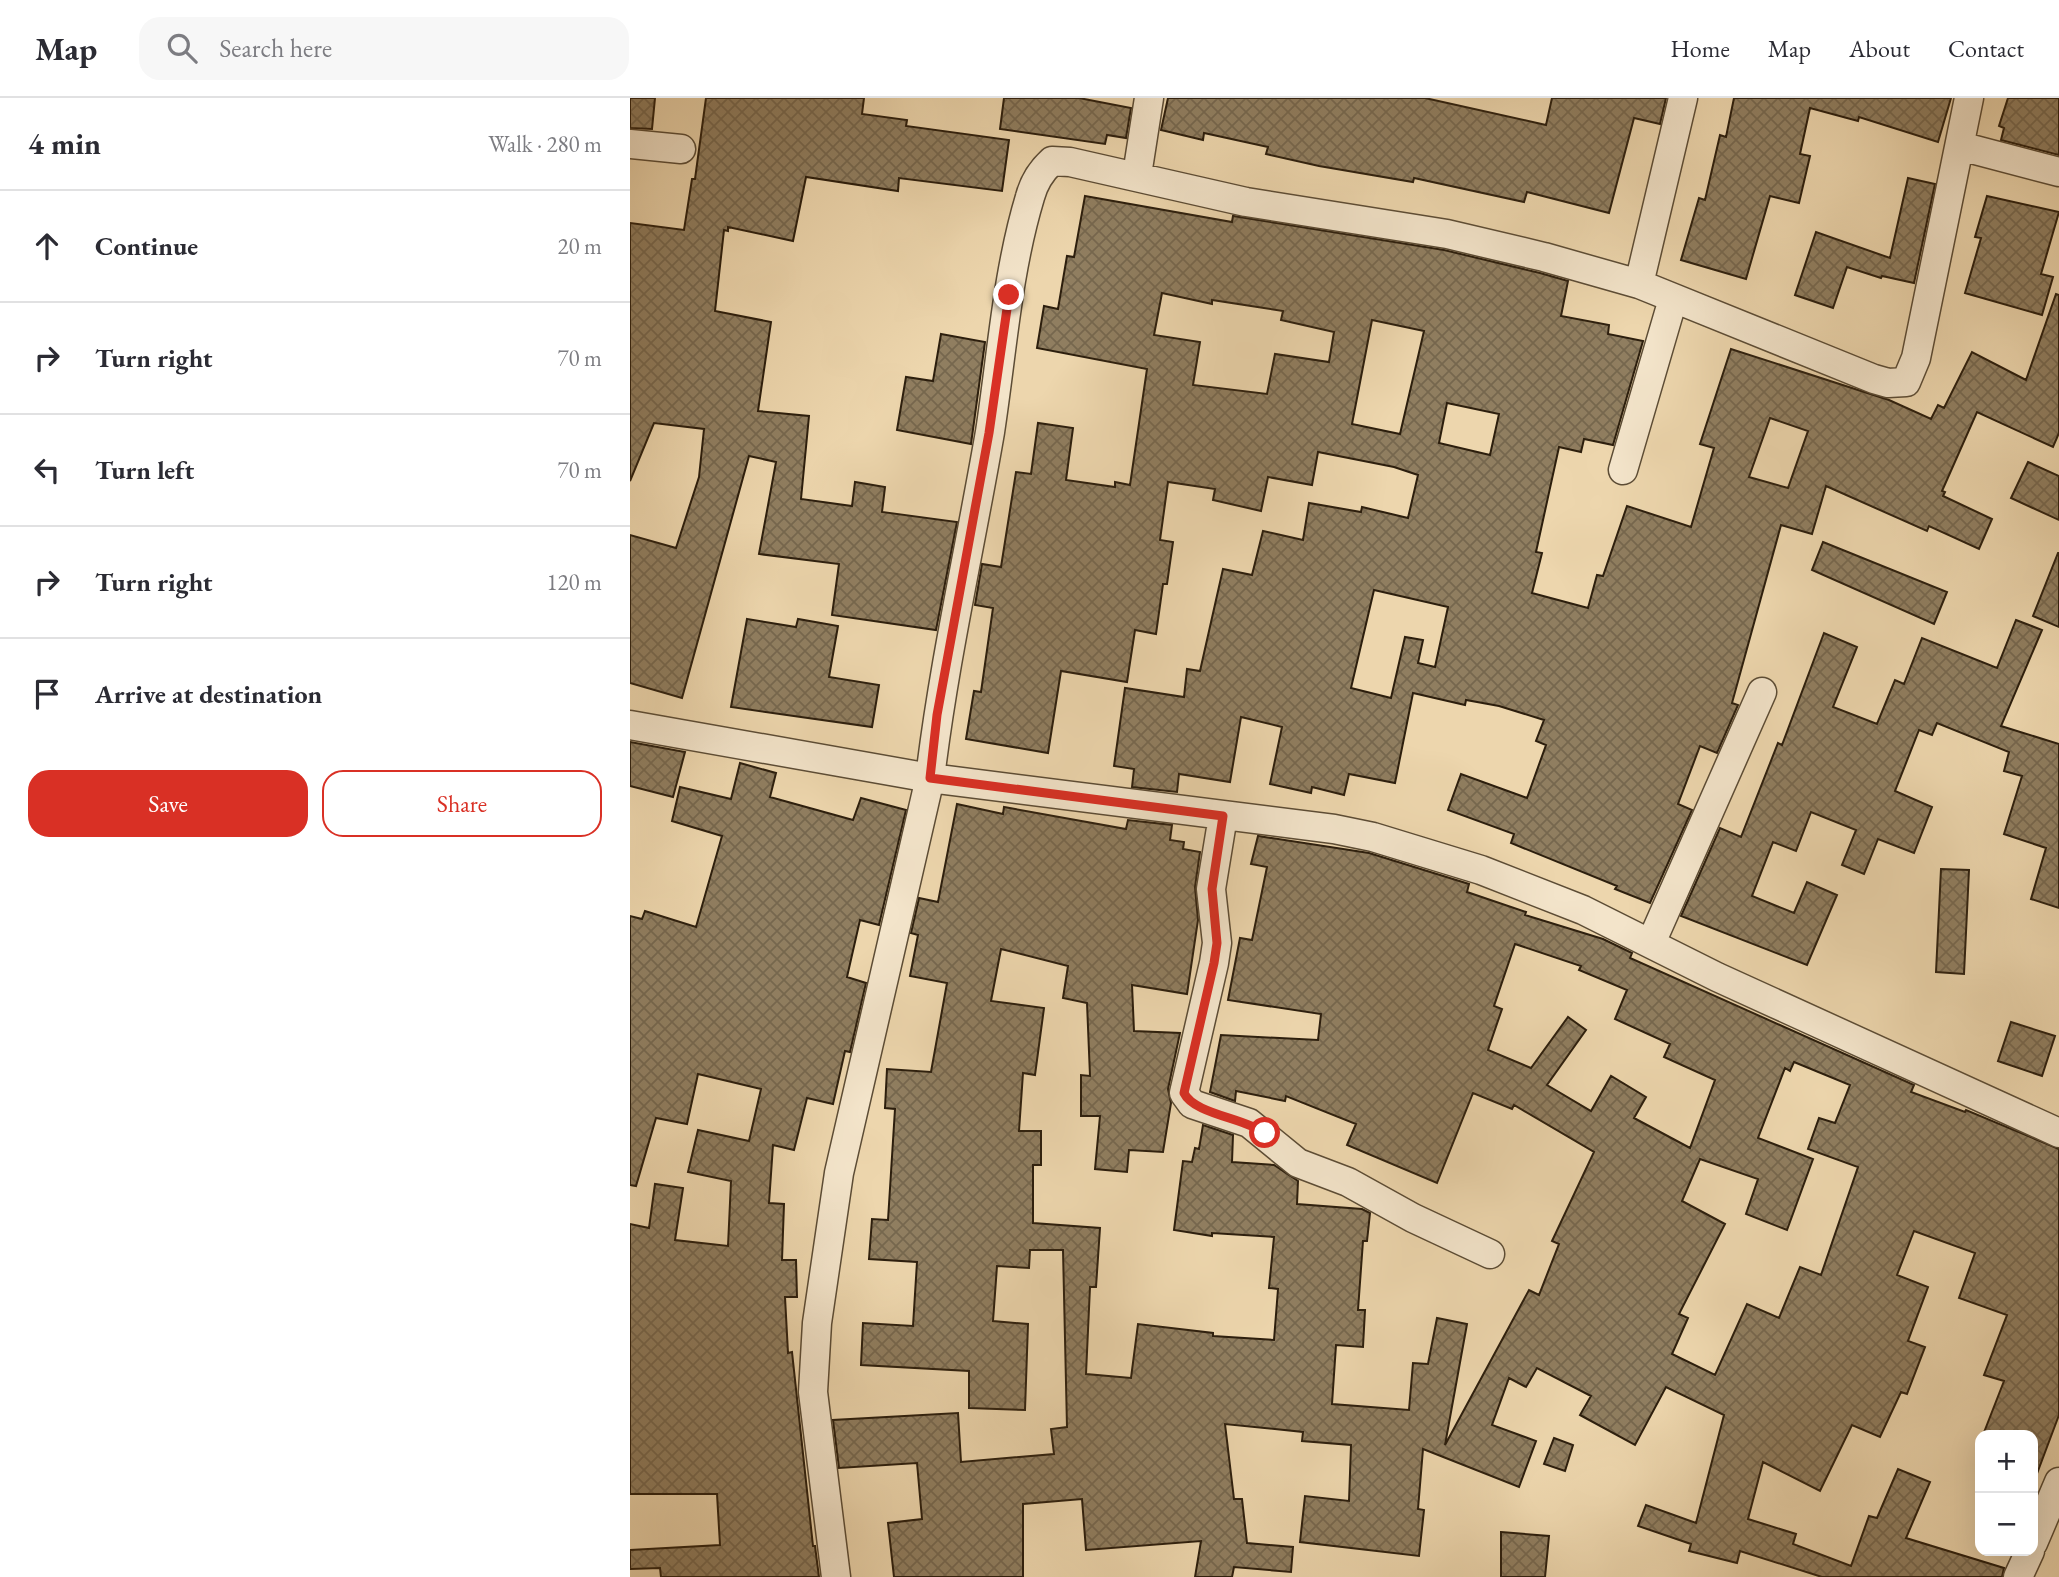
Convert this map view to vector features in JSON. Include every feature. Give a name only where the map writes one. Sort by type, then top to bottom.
[{"type":"street","points":[[1137,175],[1149,98]]},
{"type":"street","points":[[1639,284],[1683,98]]},
{"type":"street","points":[[835,1577],[813,1392],[817,1323],[839,1173],[930,778],[937,715],[989,433],[1009,295],[1030,196],[1041,171],[1052,162],[1070,162],[1137,175],[1246,202],[1447,234],[1544,257],[1639,284],[1874,379],[1888,383],[1906,382],[1916,358],[1969,98]]},
{"type":"street","points":[[630,144],[681,149]]},
{"type":"street","points":[[1960,146],[2059,172]]},
{"type":"street","points":[[1623,470],[1673,299]]},
{"type":"street","points":[[1651,943],[1762,692]]},
{"type":"street","points":[[630,725],[930,778],[1373,837],[1481,870],[1583,910],[1907,1066],[2059,1133]]},
{"type":"street","points":[[1223,816],[1212,889],[1217,943],[1184,1093],[1187,1100],[1249,1123],[1298,1163],[1348,1182],[1413,1219],[1490,1254]]},
{"type":"street","points":[[2038,1532],[2059,1482]]},
{"type":"street","points":[[2018,1577],[2028,1556]]},
{"type":"building","points":[[630,98],[655,98],[652,129],[630,128]]},
{"type":"building","points":[[706,98],[864,98],[862,114],[907,120],[906,126],[1009,140],[1002,191],[899,178],[898,191],[806,177],[793,241],[728,227],[728,231],[724,230],[715,311],[771,322],[758,411],[809,416],[801,499],[852,506],[855,482],[885,487],[882,512],[957,522],[936,630],[832,615],[839,564],[759,554],[776,462],[749,456],[682,698],[630,683],[630,535],[676,548],[699,477],[704,429],[654,423],[630,481],[630,223],[684,230],[692,179],[695,179]]},
{"type":"building","points":[[1004,98],[1079,98],[1131,108],[1126,138],[1107,135],[1105,144],[1000,129]]},
{"type":"building","points":[[1168,98],[1425,98],[1546,125],[1552,98],[1666,98],[1660,124],[1634,118],[1609,213],[1527,192],[1524,202],[1414,178],[1413,182],[1319,166],[1266,154],[1268,147],[1204,133],[1203,140],[1161,130]]},
{"type":"building","points":[[1734,98],[1951,98],[1938,142],[1859,117],[1858,121],[1810,108],[1800,154],[1810,156],[1799,203],[1770,196],[1746,279],[1681,260],[1699,198],[1705,200],[1720,135],[1726,137]]},
{"type":"building","points":[[2008,98],[2059,98],[2059,155],[2001,140],[2004,128],[1999,126]]},
{"type":"building","points":[[1908,178],[1935,184],[1914,283],[1882,276],[1881,278],[1847,267],[1833,308],[1795,295],[1816,232],[1890,258]]},
{"type":"building","points":[[1085,196],[1232,222],[1233,216],[1444,250],[1568,281],[1561,316],[1609,325],[1608,334],[1643,341],[1613,445],[1584,439],[1581,452],[1559,447],[1536,552],[1542,553],[1532,593],[1588,608],[1597,575],[1603,576],[1627,506],[1691,527],[1714,448],[1700,444],[1731,349],[1889,400],[1931,419],[1938,405],[1944,408],[1972,352],[2026,380],[2056,294],[2059,295],[2059,433],[2053,447],[1977,412],[1942,491],[1945,492],[1943,496],[1992,519],[1979,549],[1929,526],[1927,531],[1826,486],[1812,534],[1781,525],[1732,703],[1738,705],[1717,753],[1700,746],[1678,804],[1692,810],[1650,903],[1615,889],[1617,886],[1511,843],[1514,834],[1448,810],[1461,774],[1527,798],[1546,745],[1536,741],[1544,720],[1499,706],[1466,700],[1465,705],[1413,693],[1395,783],[1349,774],[1344,795],[1312,787],[1311,793],[1270,784],[1282,727],[1241,717],[1230,782],[1179,774],[1177,792],[1132,787],[1134,769],[1114,766],[1125,688],[1184,697],[1187,669],[1200,671],[1223,569],[1252,575],[1263,531],[1303,540],[1309,503],[1361,512],[1362,507],[1408,518],[1418,475],[1394,467],[1318,452],[1312,485],[1268,477],[1261,511],[1213,500],[1215,489],[1168,482],[1160,540],[1173,542],[1167,584],[1163,584],[1156,634],[1135,630],[1127,682],[1061,671],[1048,753],[966,739],[974,691],[981,692],[993,608],[975,605],[982,564],[1001,567],[1016,472],[1031,474],[1038,423],[1073,428],[1066,480],[1115,487],[1115,482],[1130,485],[1147,369],[1037,348],[1044,306],[1058,309],[1067,256],[1074,257]],"holes":[[[1162,293],[1212,304],[1212,300],[1283,311],[1281,320],[1334,332],[1329,362],[1275,354],[1267,394],[1193,385],[1200,342],[1154,335]],[[1372,320],[1424,331],[1400,434],[1352,424]],[[1447,403],[1499,414],[1490,455],[1439,443]],[[1770,418],[1808,431],[1788,488],[1749,477]],[[1374,590],[1448,607],[1435,667],[1418,663],[1423,640],[1405,637],[1391,698],[1351,688]]]},
{"type":"building","points":[[1987,196],[2059,212],[2041,274],[2053,277],[2042,315],[1965,293],[1981,238],[1975,237]]},
{"type":"building","points":[[941,334],[985,342],[971,444],[897,430],[906,377],[933,381]]},
{"type":"building","points":[[2028,462],[2059,476],[2059,520],[2011,498]]},
{"type":"building","points":[[1823,542],[1947,592],[1934,624],[1812,570]]},
{"type":"building","points":[[2059,553],[2059,627],[2033,616]]},
{"type":"building","points":[[747,619],[796,627],[798,619],[838,626],[829,677],[879,685],[872,727],[731,707]]},
{"type":"building","points":[[2016,620],[2042,630],[2001,726],[2059,744],[2059,908],[2031,899],[2046,848],[2004,834],[2022,776],[2004,771],[2009,752],[1937,723],[1932,735],[1919,730],[1895,791],[1932,807],[1914,853],[1878,839],[1864,874],[1842,865],[1856,830],[1811,812],[1796,851],[1773,842],[1752,896],[1794,913],[1807,882],[1837,895],[1807,965],[1681,916],[1720,828],[1741,837],[1778,743],[1782,745],[1824,633],[1857,647],[1833,707],[1877,724],[1895,680],[1904,684],[1922,638],[1997,668]]},
{"type":"building","points":[[630,742],[685,752],[673,797],[630,786]]},
{"type":"building","points":[[740,763],[776,773],[770,797],[853,820],[861,798],[906,810],[879,925],[860,920],[847,977],[866,983],[850,1052],[845,1051],[833,1104],[807,1098],[794,1150],[773,1145],[769,1203],[784,1204],[782,1260],[796,1260],[797,1297],[785,1297],[788,1353],[792,1352],[813,1546],[819,1577],[661,1577],[660,1568],[630,1569],[630,1550],[720,1545],[717,1494],[630,1494],[630,1224],[649,1228],[655,1184],[683,1188],[675,1240],[728,1246],[731,1181],[688,1172],[698,1130],[749,1141],[761,1089],[698,1074],[687,1124],[656,1118],[636,1186],[630,1185],[630,916],[642,919],[645,911],[696,927],[722,836],[672,821],[680,787],[731,799]]},
{"type":"building","points":[[957,804],[1003,814],[1004,807],[1126,829],[1128,820],[1172,825],[1170,840],[1184,842],[1183,849],[1200,852],[1195,887],[1198,920],[1187,994],[1132,985],[1134,1031],[1180,1033],[1168,1089],[1171,1103],[1163,1152],[1129,1150],[1127,1172],[1095,1169],[1100,1116],[1081,1116],[1081,1075],[1090,1076],[1087,1003],[1063,998],[1068,966],[1001,949],[991,1001],[1044,1008],[1035,1075],[1023,1073],[1019,1131],[1041,1131],[1041,1165],[1033,1165],[1033,1223],[1100,1228],[1096,1287],[1090,1287],[1086,1374],[1131,1378],[1138,1324],[1213,1333],[1213,1336],[1274,1340],[1278,1289],[1269,1288],[1274,1237],[1212,1233],[1212,1236],[1174,1230],[1183,1161],[1192,1162],[1195,1148],[1199,1149],[1203,1125],[1233,1135],[1232,1162],[1274,1165],[1298,1181],[1297,1204],[1362,1209],[1370,1213],[1367,1241],[1363,1241],[1358,1310],[1365,1310],[1363,1347],[1336,1345],[1332,1404],[1409,1410],[1413,1363],[1428,1364],[1437,1318],[1467,1324],[1445,1445],[1529,1290],[1539,1295],[1559,1244],[1552,1241],[1594,1152],[1514,1105],[1512,1109],[1473,1093],[1437,1183],[1347,1145],[1356,1124],[1286,1096],[1285,1101],[1236,1091],[1235,1101],[1210,1092],[1221,1035],[1318,1040],[1321,1014],[1228,1000],[1240,938],[1252,940],[1267,867],[1251,864],[1258,836],[1369,853],[1469,884],[1467,892],[1526,912],[1525,915],[1603,939],[1632,953],[1630,958],[1914,1085],[1911,1092],[1965,1112],[1966,1110],[2059,1149],[2059,1415],[2038,1471],[2038,1430],[1985,1430],[2004,1381],[1984,1375],[2007,1315],[1959,1298],[1975,1253],[1914,1231],[1897,1275],[1928,1287],[1908,1341],[1925,1347],[1907,1394],[1901,1392],[1880,1437],[1852,1425],[1820,1491],[1763,1462],[1748,1519],[1796,1534],[1793,1544],[1851,1566],[1869,1516],[1877,1518],[1898,1469],[1930,1482],[1906,1538],[2004,1568],[2002,1577],[1822,1577],[1740,1551],[1737,1563],[1689,1551],[1691,1544],[1638,1526],[1646,1505],[1696,1523],[1724,1415],[1666,1387],[1635,1445],[1580,1415],[1591,1396],[1537,1368],[1526,1387],[1509,1378],[1492,1425],[1536,1441],[1519,1487],[1423,1449],[1418,1509],[1424,1510],[1419,1556],[1300,1542],[1305,1496],[1349,1501],[1351,1445],[1302,1441],[1303,1432],[1225,1424],[1234,1499],[1242,1499],[1247,1543],[1293,1547],[1291,1572],[1234,1567],[1232,1577],[1195,1577],[1201,1541],[1086,1550],[1082,1499],[1023,1504],[1023,1577],[894,1577],[888,1523],[922,1519],[917,1463],[839,1468],[833,1420],[958,1413],[961,1462],[1054,1454],[1051,1429],[1067,1427],[1063,1250],[1030,1250],[1029,1268],[997,1266],[993,1321],[1028,1324],[1025,1410],[969,1408],[969,1371],[861,1365],[863,1323],[913,1326],[917,1262],[869,1259],[872,1219],[888,1220],[895,1109],[885,1108],[887,1069],[931,1072],[947,983],[910,976],[918,935],[911,933],[919,898],[938,902]],"holes":[[[1515,944],[1581,966],[1579,970],[1627,990],[1615,1019],[1670,1044],[1664,1057],[1715,1080],[1690,1148],[1634,1118],[1646,1097],[1611,1076],[1591,1111],[1547,1085],[1586,1030],[1568,1017],[1531,1068],[1488,1050],[1502,1009],[1494,1006]],[[1794,1062],[1850,1085],[1835,1123],[1819,1118],[1808,1149],[1858,1167],[1821,1275],[1800,1267],[1779,1318],[1747,1304],[1715,1375],[1672,1354],[1688,1318],[1679,1314],[1725,1224],[1682,1201],[1700,1159],[1758,1179],[1746,1214],[1787,1230],[1813,1159],[1758,1138],[1785,1068],[1790,1071]]]},
{"type":"building","points":[[1941,869],[1969,870],[1964,974],[1936,972]]},
{"type":"building","points":[[2011,1022],[2055,1036],[2042,1076],[1998,1061]]},
{"type":"building","points":[[1554,1438],[1573,1445],[1565,1471],[1544,1464]]},
{"type":"building","points":[[1501,1532],[1549,1536],[1545,1577],[1501,1577]]},
{"type":"route","points":[[1009,295],[989,433],[937,715],[930,778],[1223,816],[1212,889],[1217,943],[1184,1093],[1192,1104],[1249,1123],[1265,1133]]}]
